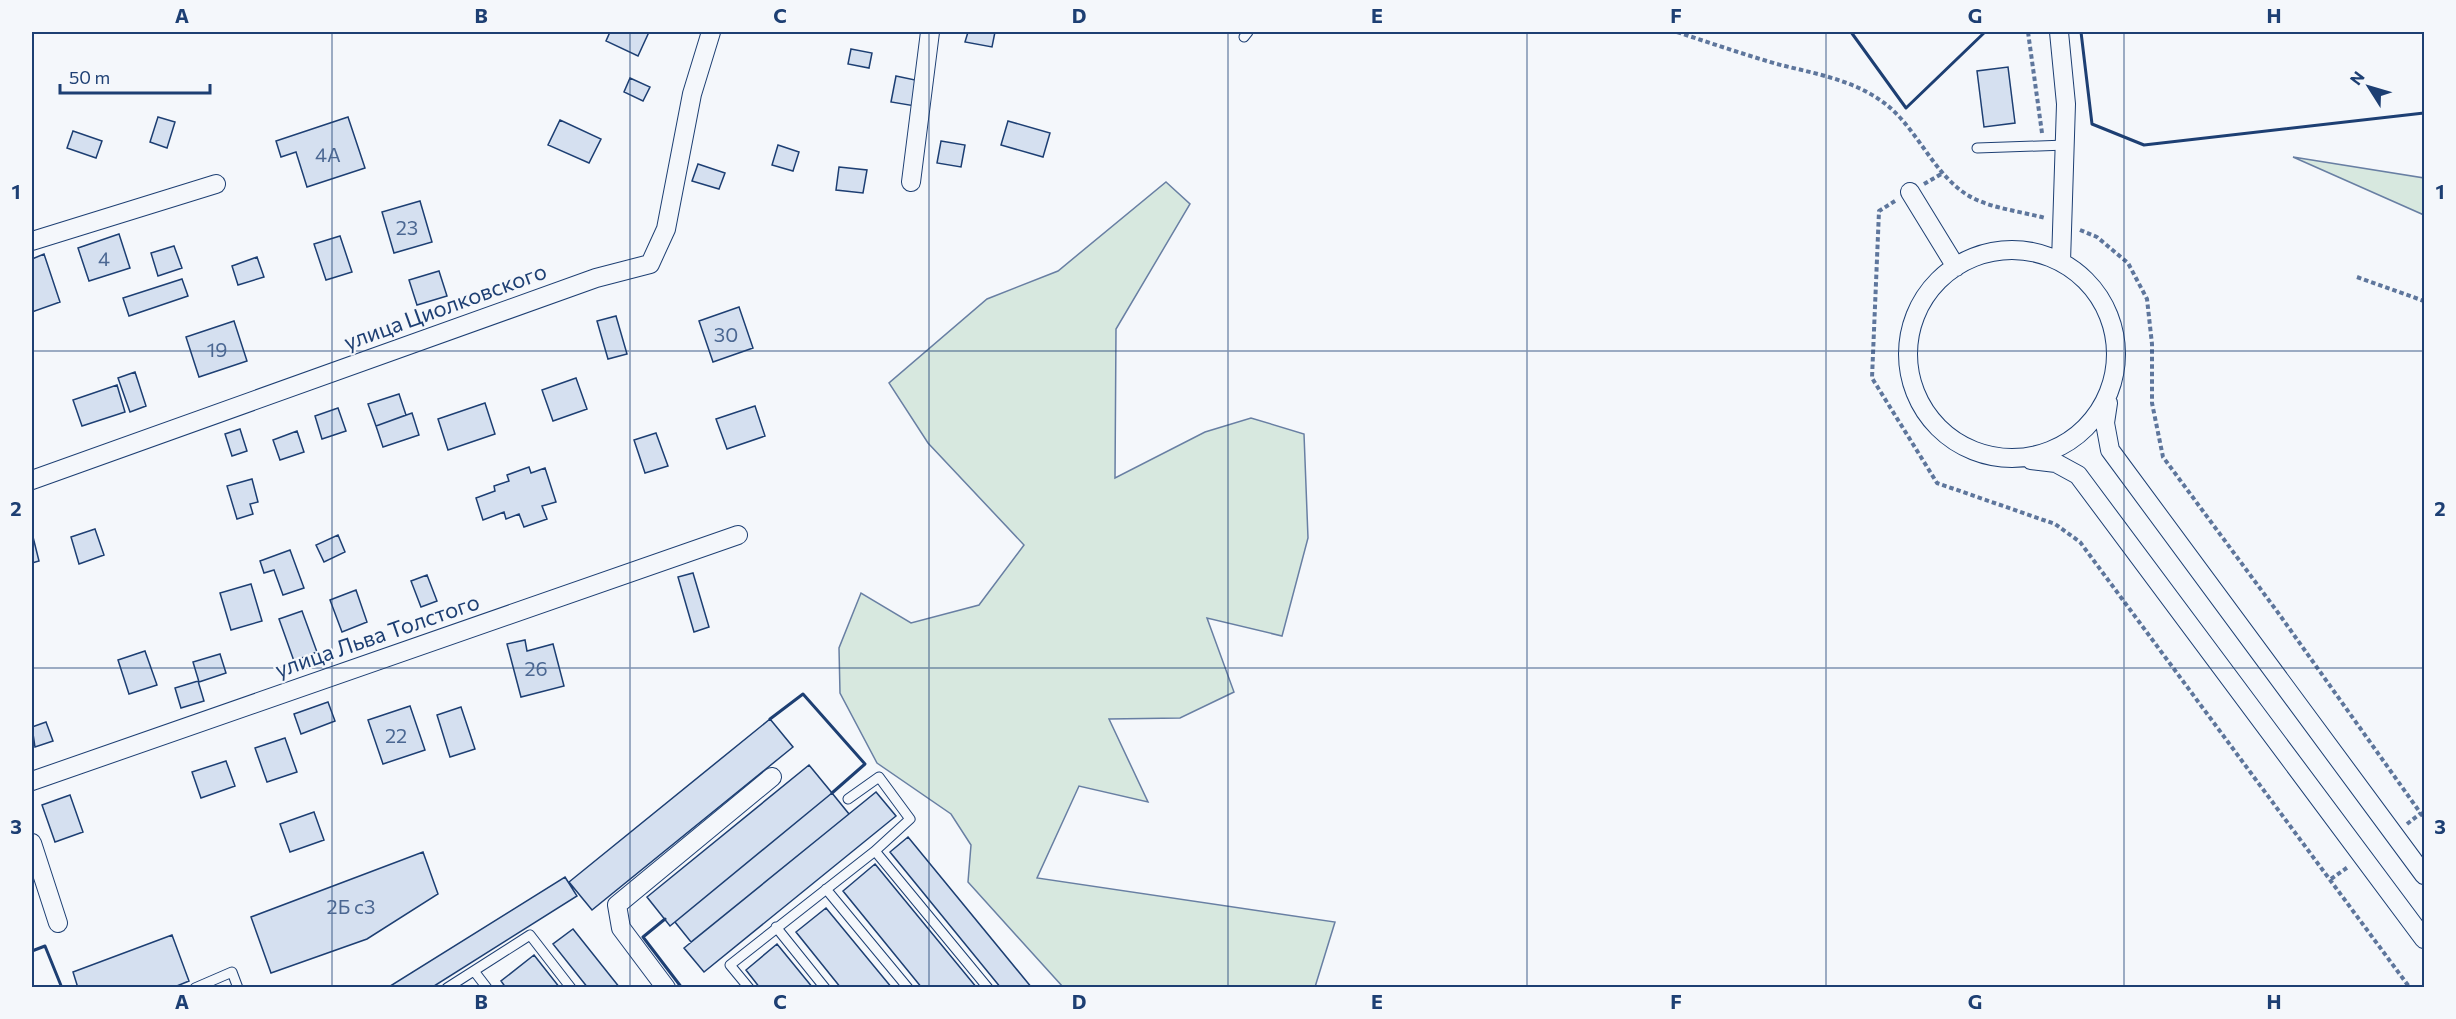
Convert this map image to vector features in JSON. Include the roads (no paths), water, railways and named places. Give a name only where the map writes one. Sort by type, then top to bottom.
[{"type":"street","name":"улица Циолковского","points":[[32,480],[596,278],[650,264],[666,229],[692,94],[711,32]]},
{"type":"street","points":[[911,182],[930,32]]},
{"type":"street","points":[[2059,32],[2066,104],[2061,262]]},
{"type":"street","points":[[32,241],[216,184]]},
{"type":"street","points":[[1910,192],[1956,267]]},
{"type":"street","points":[[2424,875],[2110,450],[2105,423],[2109,394],[2115,375],[2117,356],[2115,337],[2110,318],[2091,285],[2061,262],[2044,255],[2008,250],[1989,252],[1956,267],[1928,294],[1914,320],[1908,349],[1913,388],[1933,422],[1963,446],[1981,454],[2056,463],[2078,475],[2424,939]]},
{"type":"street","points":[[2020,458],[2052,451],[2073,438],[2092,422],[2109,394]]},
{"type":"street","name":"улица Льва Толстого","points":[[32,781],[738,535]]},
{"type":"street","points":[[666,987],[621,928],[617,905],[772,777]]},
{"type":"street","points":[[32,843],[58,922]]},
{"type":"lane","points":[[1977,148],[2066,145]]},
{"type":"lane","points":[[749,987],[730,965],[875,851],[910,819],[879,777],[848,799]]},
{"type":"lane","points":[[875,851],[988,987]]},
{"type":"lane","points":[[826,889],[908,987]]},
{"type":"lane","points":[[776,927],[825,987]]},
{"type":"lane","points":[[447,987],[530,935],[571,987]]},
{"type":"lane","points":[[474,971],[487,987]]},
{"type":"lane","points":[[195,987],[232,972],[238,987]]}]
